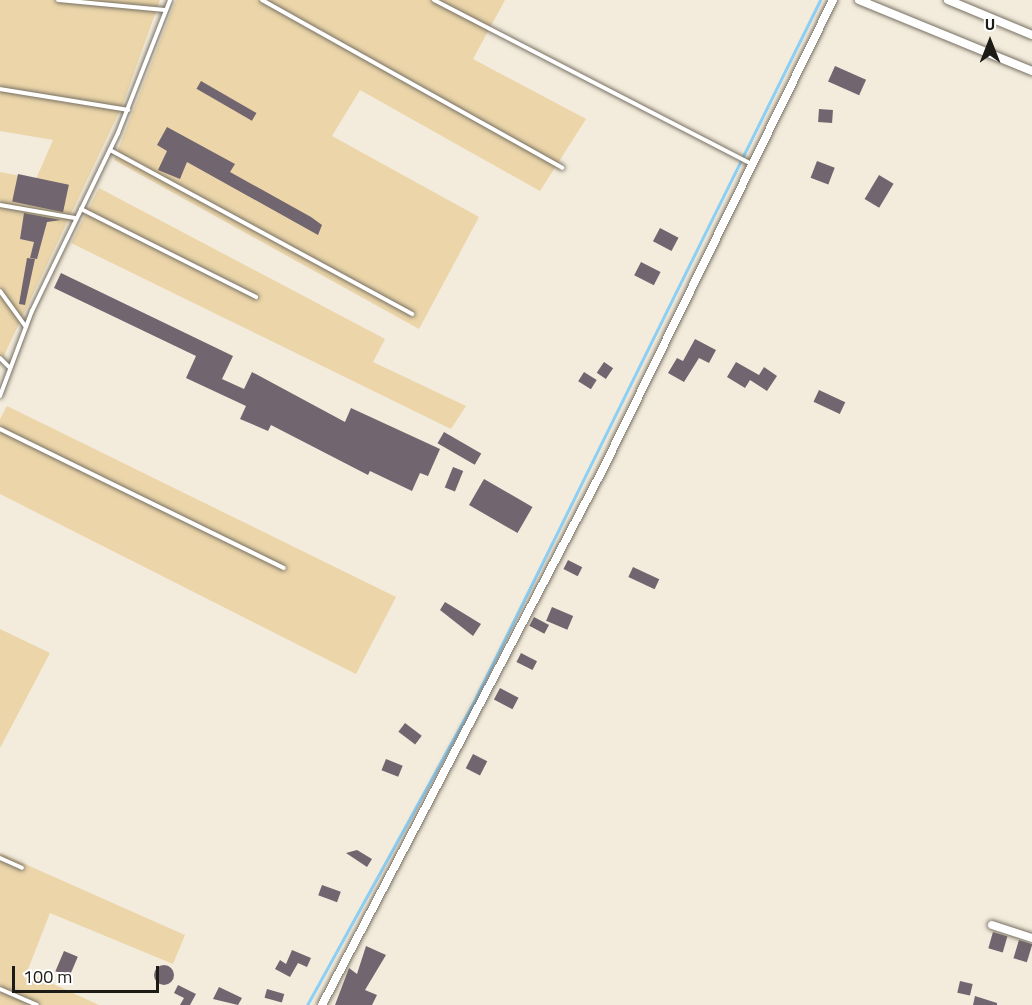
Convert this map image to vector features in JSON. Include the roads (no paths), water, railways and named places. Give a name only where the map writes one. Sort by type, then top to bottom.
[{"type":"street","points":[[322,1005],[601,473],[754,166],[833,0]]},
{"type":"street","points":[[859,0],[1032,71]]},
{"type":"street","points":[[948,0],[1032,35]]},
{"type":"street","points":[[992,925],[1032,938]]},
{"type":"lane","points":[[58,0],[166,10]]},
{"type":"lane","points":[[0,396],[26,327],[75,218],[128,110],[170,0]]},
{"type":"lane","points":[[262,0],[562,168]]},
{"type":"lane","points":[[434,0],[730,158],[754,166]]},
{"type":"lane","points":[[0,89],[128,110]]},
{"type":"lane","points":[[110,150],[412,314]]},
{"type":"lane","points":[[0,205],[75,218]]},
{"type":"lane","points":[[81,209],[256,297]]},
{"type":"lane","points":[[0,291],[26,327]]},
{"type":"lane","points":[[0,358],[10,368]]},
{"type":"lane","points":[[0,429],[284,568]]},
{"type":"lane","points":[[0,858],[22,868]]},
{"type":"lane","points":[[0,989],[37,1005]]},
{"type":"waterway","points":[[307,1005],[476,697],[820,0]]}]
